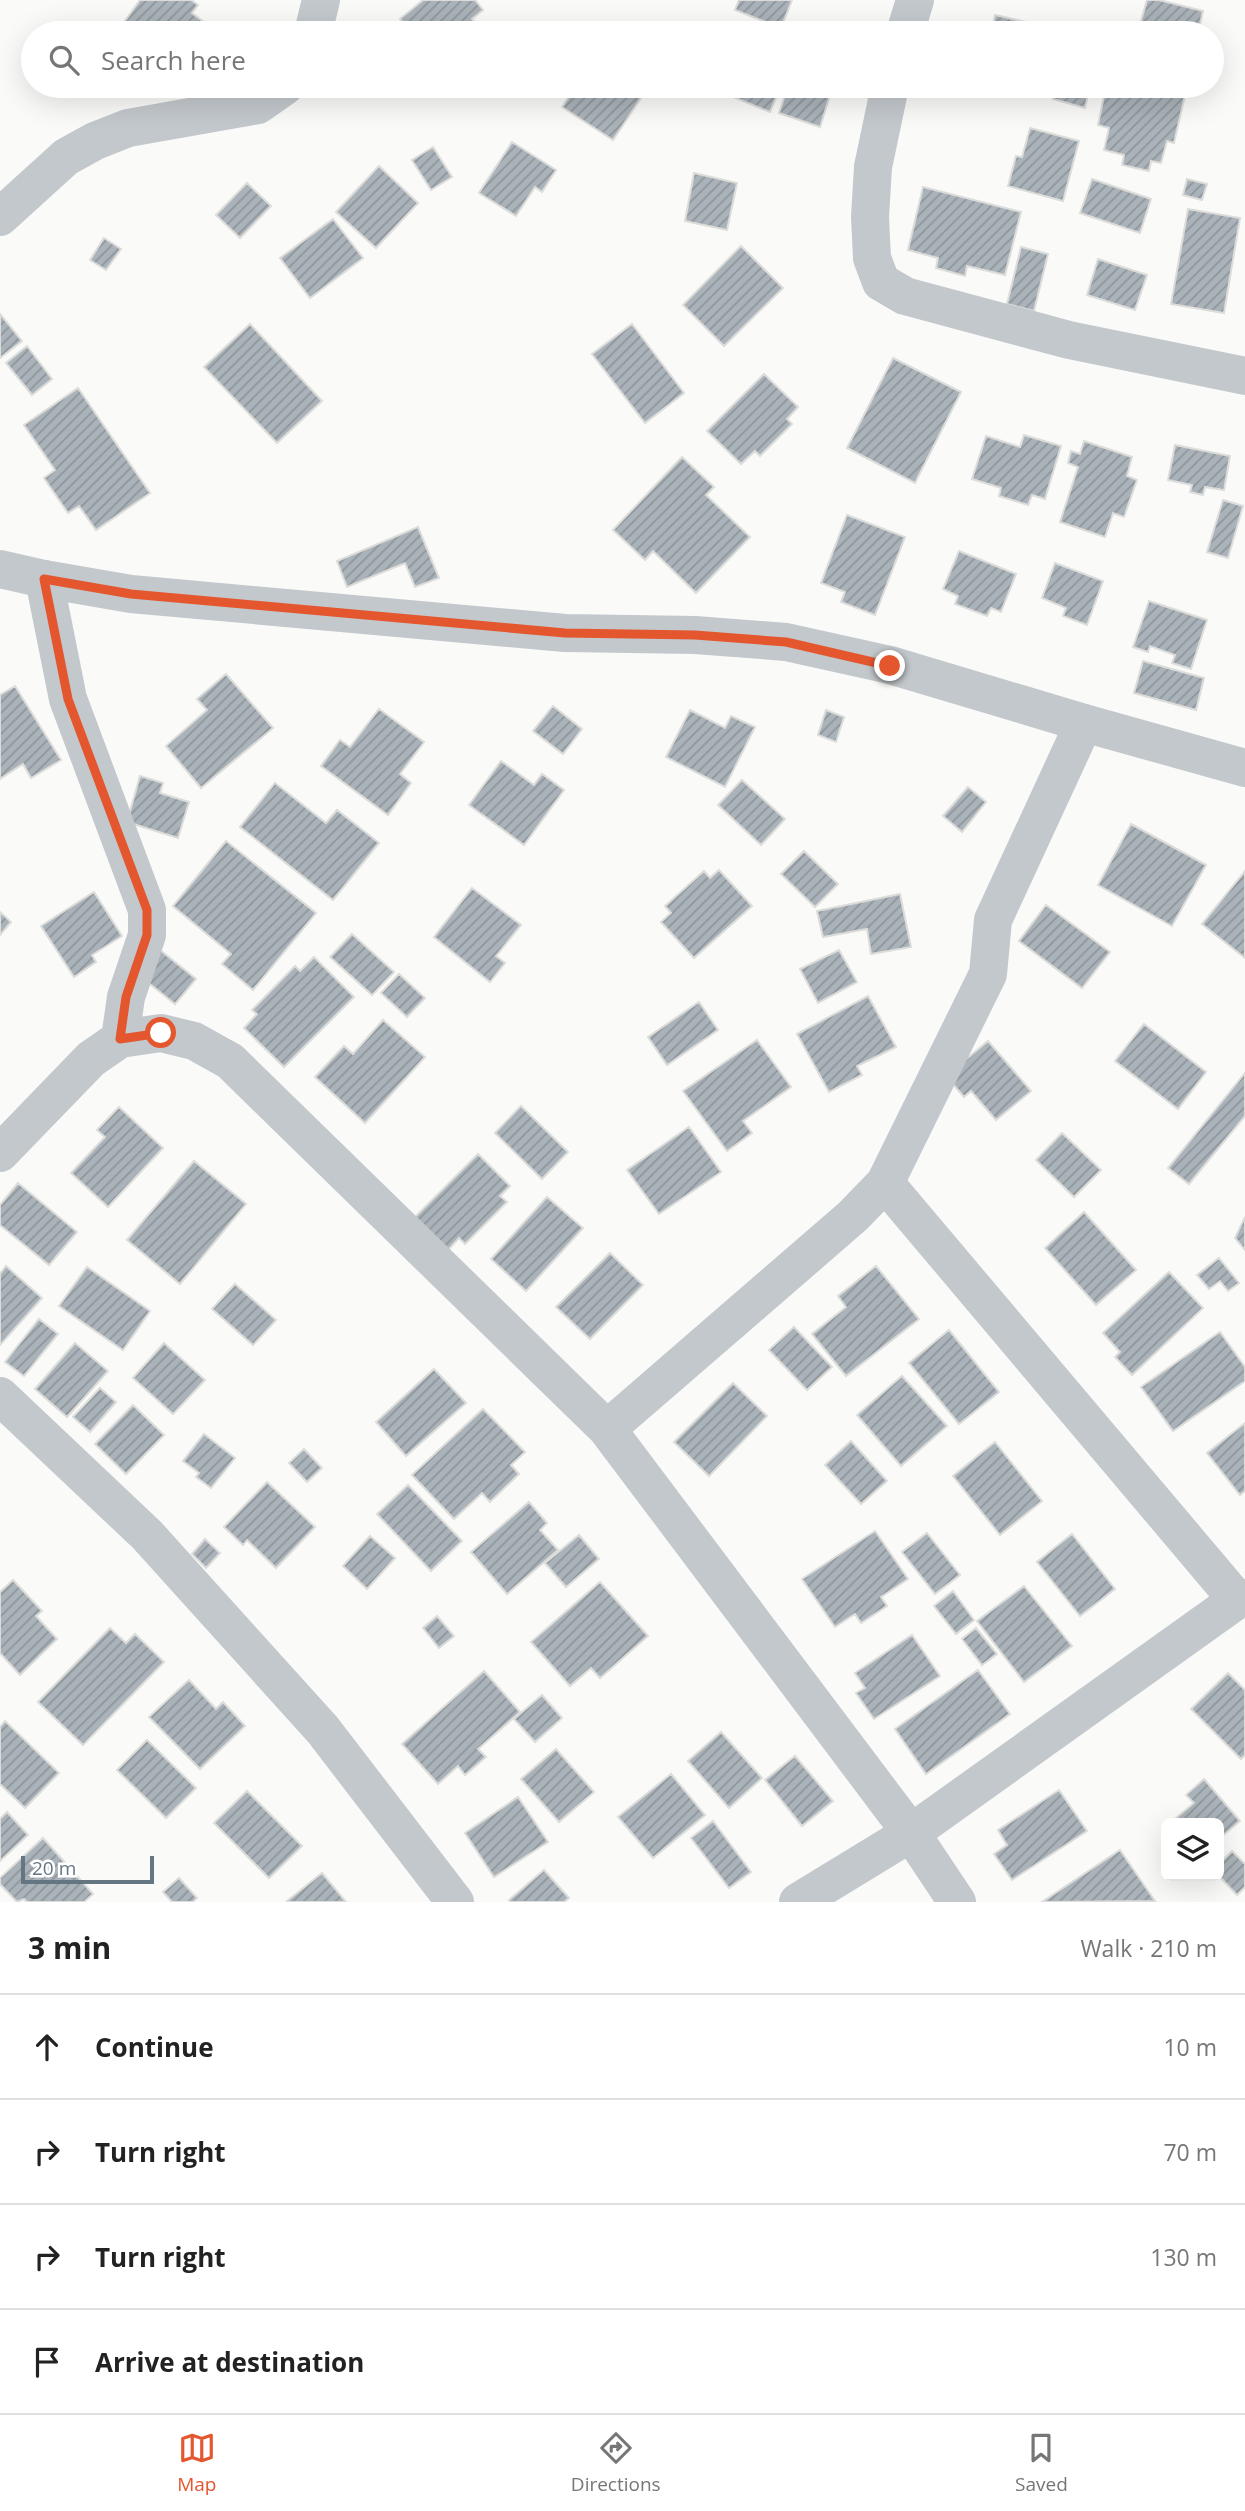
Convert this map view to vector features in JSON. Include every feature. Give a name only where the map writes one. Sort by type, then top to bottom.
[{"type":"street","points":[[316,21],[321,0]]},
{"type":"street","points":[[909,21],[915,0]]},
{"type":"street","points":[[0,217],[66,157],[95,141],[128,128],[258,106],[269,98]]},
{"type":"street","points":[[887,98],[873,167],[870,217],[872,258],[881,282],[905,296],[1069,340],[1245,376]]},
{"type":"street","points":[[0,569],[131,594],[565,633],[695,635],[786,642],[890,666],[1245,768]]},
{"type":"street","points":[[44,579],[68,699],[147,910],[147,935],[126,997],[120,1039]]},
{"type":"street","points":[[607,1429],[853,1216],[885,1183],[988,974],[993,920],[1084,723]]},
{"type":"street","points":[[0,1153],[92,1059],[120,1039],[161,1033],[194,1041],[230,1061],[607,1429],[911,1833],[957,1902]]},
{"type":"street","points":[[798,1902],[911,1833],[1241,1599],[885,1183]]},
{"type":"street","points":[[0,1396],[148,1535],[323,1730],[455,1902]]},
{"type":"building","points":[[140,0],[191,0],[198,5],[192,13],[202,21],[125,21]]},
{"type":"building","points":[[423,0],[475,0],[483,10],[472,19],[474,21],[400,19]]},
{"type":"building","points":[[739,0],[792,0],[784,21],[763,21],[735,10]]},
{"type":"building","points":[[1147,0],[1159,0],[1203,11],[1201,21],[1141,21]]},
{"type":"building","points":[[995,15],[1022,21],[994,21]]},
{"type":"building","points":[[568,98],[641,98],[613,140],[562,107]]},
{"type":"building","points":[[736,98],[776,98],[770,112]]},
{"type":"building","points":[[784,98],[829,98],[820,127],[779,113]]},
{"type":"building","points":[[1053,98],[1087,98],[1085,108]]},
{"type":"building","points":[[1104,98],[1184,98],[1174,143],[1167,141],[1161,163],[1151,161],[1149,171],[1122,165],[1124,155],[1104,150],[1109,128],[1098,125]]},
{"type":"building","points":[[1030,128],[1079,141],[1063,201],[1008,186],[1016,156],[1022,157]]},
{"type":"building","points":[[512,142],[556,170],[542,192],[535,187],[516,216],[479,193]]},
{"type":"building","points":[[433,147],[452,177],[431,190],[412,160]]},
{"type":"building","points":[[379,166],[418,203],[376,248],[336,212]]},
{"type":"building","points":[[694,173],[737,183],[727,230],[685,221]]},
{"type":"building","points":[[1092,179],[1151,199],[1140,233],[1080,213]]},
{"type":"building","points":[[1187,179],[1207,184],[1202,200],[1183,195]]},
{"type":"building","points":[[247,183],[271,206],[240,238],[216,215]]},
{"type":"building","points":[[923,187],[1021,212],[1005,275],[967,266],[965,276],[936,268],[938,258],[908,250]]},
{"type":"building","points":[[1188,209],[1240,218],[1224,313],[1171,304]]},
{"type":"building","points":[[333,219],[363,258],[310,298],[280,258]]},
{"type":"building","points":[[104,238],[121,249],[106,270],[90,260]]},
{"type":"building","points":[[741,246],[783,288],[724,346],[683,305]]},
{"type":"building","points":[[1021,247],[1048,254],[1034,311],[1007,304]]},
{"type":"building","points":[[1098,259],[1147,275],[1135,310],[1087,295]]},
{"type":"building","points":[[0,314],[22,341],[0,358]]},
{"type":"building","points":[[250,324],[322,401],[277,443],[204,367]]},
{"type":"building","points":[[632,324],[684,393],[645,423],[592,354]]},
{"type":"building","points":[[27,346],[52,379],[32,395],[6,363]]},
{"type":"building","points":[[893,358],[961,392],[915,483],[847,448]]},
{"type":"building","points":[[764,374],[798,407],[787,419],[792,424],[760,456],[755,451],[741,464],[707,431]]},
{"type":"building","points":[[78,388],[150,493],[96,530],[79,506],[68,513],[44,478],[55,470],[24,425]]},
{"type":"building","points":[[1024,435],[1061,446],[1045,499],[1032,495],[1028,505],[999,496],[1001,488],[972,479],[986,436],[1020,447]]},
{"type":"building","points":[[1084,441],[1132,457],[1127,476],[1137,480],[1124,517],[1113,513],[1105,537],[1060,522],[1078,467],[1068,463],[1071,451],[1080,454]]},
{"type":"building","points":[[1175,445],[1230,456],[1224,490],[1205,487],[1203,495],[1190,492],[1192,485],[1168,480]]},
{"type":"building","points":[[682,457],[714,487],[706,495],[750,537],[696,593],[653,551],[645,560],[613,530]]},
{"type":"building","points":[[1223,500],[1243,506],[1228,558],[1207,552]]},
{"type":"building","points":[[847,515],[905,537],[875,615],[841,602],[845,592],[821,583]]},
{"type":"building","points":[[418,527],[439,578],[415,587],[405,563],[347,587],[337,561]]},
{"type":"building","points":[[959,551],[1016,574],[1001,612],[991,608],[987,616],[955,604],[958,596],[943,589]]},
{"type":"building","points":[[1055,563],[1103,581],[1087,625],[1063,616],[1066,608],[1042,598]]},
{"type":"building","points":[[1149,601],[1207,620],[1191,669],[1172,663],[1175,655],[1150,646],[1148,652],[1133,647]]},
{"type":"building","points":[[1143,661],[1204,678],[1196,710],[1134,693]]},
{"type":"building","points":[[226,674],[273,728],[201,788],[166,746],[207,710],[197,699]]},
{"type":"building","points":[[15,686],[61,760],[31,778],[23,764],[0,779],[0,695]]},
{"type":"building","points":[[553,706],[582,729],[563,754],[533,731]]},
{"type":"building","points":[[379,709],[424,742],[400,774],[411,783],[388,815],[321,766],[340,740],[350,747]]},
{"type":"building","points":[[690,710],[725,728],[731,716],[755,727],[725,787],[666,757]]},
{"type":"building","points":[[826,710],[844,717],[836,742],[818,735]]},
{"type":"building","points":[[501,761],[534,785],[542,774],[564,790],[524,845],[469,805]]},
{"type":"building","points":[[140,776],[163,783],[160,793],[189,802],[178,838],[127,822]]},
{"type":"building","points":[[742,780],[785,819],[761,845],[718,805]]},
{"type":"building","points":[[275,783],[326,823],[337,810],[379,843],[333,900],[240,827]]},
{"type":"building","points":[[968,787],[986,802],[962,832],[943,816]]},
{"type":"building","points":[[1131,824],[1206,865],[1172,926],[1098,885]]},
{"type":"building","points":[[226,841],[316,913],[253,990],[222,964],[231,954],[173,906]]},
{"type":"building","points":[[804,851],[838,884],[815,907],[781,874]]},
{"type":"building","points":[[719,870],[752,906],[694,958],[661,922],[671,913],[665,906],[704,871],[710,878]]},
{"type":"building","points":[[1245,871],[1245,958],[1202,924]]},
{"type":"building","points":[[472,888],[521,925],[496,956],[505,963],[490,982],[434,937]]},
{"type":"building","points":[[94,892],[122,936],[92,955],[96,962],[74,977],[41,926]]},
{"type":"building","points":[[900,894],[911,947],[871,954],[867,929],[823,937],[817,911]]},
{"type":"building","points":[[1046,905],[1110,952],[1082,988],[1019,941]]},
{"type":"building","points":[[0,912],[11,922],[0,935]]},
{"type":"building","points":[[352,934],[394,972],[372,995],[330,957]]},
{"type":"building","points":[[155,946],[196,979],[175,1004],[145,980]]},
{"type":"building","points":[[839,950],[857,982],[818,1003],[800,969]]},
{"type":"building","points":[[314,957],[354,997],[284,1067],[244,1028],[257,1014],[252,1010],[295,966],[300,971]]},
{"type":"building","points":[[399,974],[425,998],[407,1017],[381,993]]},
{"type":"building","points":[[868,996],[896,1047],[857,1066],[862,1075],[829,1092],[797,1034]]},
{"type":"building","points":[[699,1002],[718,1030],[667,1065],[648,1037]]},
{"type":"building","points":[[383,1020],[425,1057],[365,1123],[315,1077],[344,1046],[353,1054]]},
{"type":"building","points":[[1144,1024],[1206,1072],[1178,1109],[1115,1061]]},
{"type":"building","points":[[757,1040],[791,1087],[743,1121],[752,1133],[727,1151],[683,1091]]},
{"type":"building","points":[[988,1041],[1031,1091],[996,1120],[971,1091],[964,1097],[946,1076]]},
{"type":"building","points":[[1245,1073],[1245,1116],[1189,1184],[1168,1168]]},
{"type":"building","points":[[521,1106],[568,1152],[542,1179],[495,1133]]},
{"type":"building","points":[[119,1107],[163,1148],[108,1207],[71,1173],[105,1137],[97,1130]]},
{"type":"building","points":[[689,1127],[721,1172],[659,1214],[627,1170]]},
{"type":"building","points":[[1062,1133],[1101,1170],[1074,1197],[1036,1160]]},
{"type":"building","points":[[478,1154],[510,1186],[500,1196],[507,1202],[465,1244],[459,1238],[448,1250],[415,1217]]},
{"type":"building","points":[[194,1161],[246,1204],[180,1284],[127,1240]]},
{"type":"building","points":[[18,1183],[77,1232],[49,1265],[0,1225],[0,1205]]},
{"type":"building","points":[[547,1197],[583,1228],[526,1291],[491,1259]]},
{"type":"building","points":[[1084,1212],[1136,1270],[1096,1305],[1045,1248]]},
{"type":"building","points":[[1245,1217],[1245,1250],[1235,1238]]},
{"type":"building","points":[[610,1253],[643,1285],[590,1339],[556,1307]]},
{"type":"building","points":[[1219,1258],[1239,1283],[1228,1291],[1220,1281],[1209,1289],[1197,1275]]},
{"type":"building","points":[[6,1266],[42,1298],[0,1345],[0,1274]]},
{"type":"building","points":[[876,1266],[919,1319],[846,1376],[812,1334],[846,1307],[838,1296]]},
{"type":"building","points":[[87,1267],[150,1311],[123,1350],[59,1306]]},
{"type":"building","points":[[1169,1272],[1203,1308],[1132,1375],[1115,1357],[1120,1352],[1103,1333]]},
{"type":"building","points":[[235,1284],[276,1320],[253,1345],[212,1309]]},
{"type":"building","points":[[39,1319],[58,1334],[24,1376],[5,1362]]},
{"type":"building","points":[[794,1327],[832,1367],[807,1390],[769,1350]]},
{"type":"building","points":[[949,1330],[999,1392],[959,1424],[909,1363]]},
{"type":"building","points":[[1220,1332],[1245,1367],[1245,1381],[1173,1431],[1141,1387]]},
{"type":"building","points":[[75,1343],[108,1371],[67,1417],[35,1389]]},
{"type":"building","points":[[164,1343],[205,1380],[173,1414],[133,1378]]},
{"type":"building","points":[[434,1369],[466,1403],[406,1456],[376,1422]]},
{"type":"building","points":[[902,1376],[947,1426],[901,1466],[857,1415]]},
{"type":"building","points":[[733,1383],[767,1416],[709,1476],[674,1442]]},
{"type":"building","points":[[100,1388],[116,1402],[90,1432],[73,1417]]},
{"type":"building","points":[[133,1405],[164,1435],[126,1474],[95,1444]]},
{"type":"building","points":[[483,1409],[525,1452],[511,1465],[519,1474],[490,1502],[482,1493],[454,1519],[412,1475]]},
{"type":"building","points":[[1245,1423],[1245,1491],[1240,1495],[1207,1453]]},
{"type":"building","points":[[204,1434],[235,1458],[211,1488],[196,1477],[199,1473],[183,1461]]},
{"type":"building","points":[[851,1441],[887,1481],[861,1504],[825,1465]]},
{"type":"building","points":[[995,1442],[1042,1501],[1000,1535],[953,1476]]},
{"type":"building","points":[[304,1449],[322,1468],[307,1482],[289,1463]]},
{"type":"building","points":[[267,1482],[315,1527],[276,1568],[247,1540],[243,1545],[224,1527]]},
{"type":"building","points":[[408,1485],[462,1541],[431,1571],[377,1514]]},
{"type":"building","points":[[529,1502],[547,1523],[540,1530],[558,1550],[507,1594],[471,1552]]},
{"type":"building","points":[[875,1531],[908,1579],[881,1597],[887,1606],[861,1623],[855,1614],[835,1627],[802,1579]]},
{"type":"building","points":[[927,1533],[960,1575],[935,1594],[902,1552]]},
{"type":"building","points":[[1072,1534],[1115,1589],[1080,1616],[1037,1562]]},
{"type":"building","points":[[579,1535],[599,1559],[566,1587],[545,1563]]},
{"type":"building","points":[[370,1536],[395,1558],[367,1589],[343,1566]]},
{"type":"building","points":[[205,1539],[220,1553],[206,1568],[192,1554]]},
{"type":"building","points":[[13,1580],[42,1611],[36,1616],[57,1639],[20,1675],[0,1653],[0,1592]]},
{"type":"building","points":[[600,1582],[648,1636],[600,1678],[591,1668],[570,1686],[531,1642]]},
{"type":"building","points":[[1024,1586],[1072,1646],[1024,1682],[977,1621]]},
{"type":"building","points":[[953,1591],[974,1620],[956,1634],[934,1606]]},
{"type":"building","points":[[437,1616],[454,1636],[439,1648],[423,1628]]},
{"type":"building","points":[[110,1628],[126,1643],[135,1634],[164,1662],[83,1745],[38,1702]]},
{"type":"building","points":[[976,1628],[997,1654],[982,1665],[962,1639]]},
{"type":"building","points":[[912,1635],[940,1676],[874,1719],[856,1693],[865,1688],[855,1673]]},
{"type":"building","points":[[978,1670],[1010,1714],[926,1774],[895,1729]]},
{"type":"building","points":[[484,1671],[520,1712],[478,1749],[486,1757],[465,1775],[458,1766],[438,1784],[402,1744]]},
{"type":"building","points":[[1228,1673],[1245,1690],[1245,1755],[1241,1759],[1191,1709]]},
{"type":"building","points":[[189,1680],[216,1709],[223,1702],[245,1726],[200,1769],[149,1717]]},
{"type":"building","points":[[542,1695],[562,1718],[535,1742],[514,1719]]},
{"type":"building","points":[[5,1721],[59,1773],[25,1808],[0,1784],[0,1727]]},
{"type":"building","points":[[721,1732],[762,1778],[729,1808],[688,1761]]},
{"type":"building","points":[[147,1740],[196,1788],[166,1818],[117,1770]]},
{"type":"building","points":[[556,1749],[594,1792],[559,1822],[521,1779]]},
{"type":"building","points":[[795,1756],[833,1801],[802,1826],[765,1780]]},
{"type":"building","points":[[671,1774],[705,1815],[653,1858],[618,1817]]},
{"type":"building","points":[[1204,1779],[1240,1821],[1224,1835],[1224,1818],[1176,1818],[1194,1803],[1186,1795]]},
{"type":"building","points":[[1059,1790],[1087,1831],[1012,1880],[994,1854],[1007,1845],[998,1830]]},
{"type":"building","points":[[247,1791],[302,1846],[269,1878],[214,1823]]},
{"type":"building","points":[[518,1797],[548,1842],[494,1877],[465,1833]]},
{"type":"building","points":[[7,1812],[28,1835],[0,1861],[0,1819]]},
{"type":"building","points":[[713,1821],[751,1872],[729,1888],[691,1838]]},
{"type":"building","points":[[43,1838],[93,1894],[84,1902],[27,1902],[24,1899],[17,1902],[0,1884],[0,1878]]},
{"type":"building","points":[[1120,1850],[1155,1901],[1042,1902]]},
{"type":"building","points":[[1232,1851],[1245,1864],[1245,1887],[1237,1895],[1224,1881],[1224,1859]]},
{"type":"building","points":[[544,1870],[569,1898],[564,1902],[510,1902],[509,1900]]},
{"type":"building","points":[[322,1873],[346,1902],[287,1901]]},
{"type":"building","points":[[179,1878],[197,1898],[193,1902],[172,1902],[163,1892]]},
{"type":"route","points":[[161,1033],[120,1039],[126,997],[147,935],[147,910],[68,699],[44,579],[131,594],[565,633],[695,635],[786,642],[890,666]]}]
